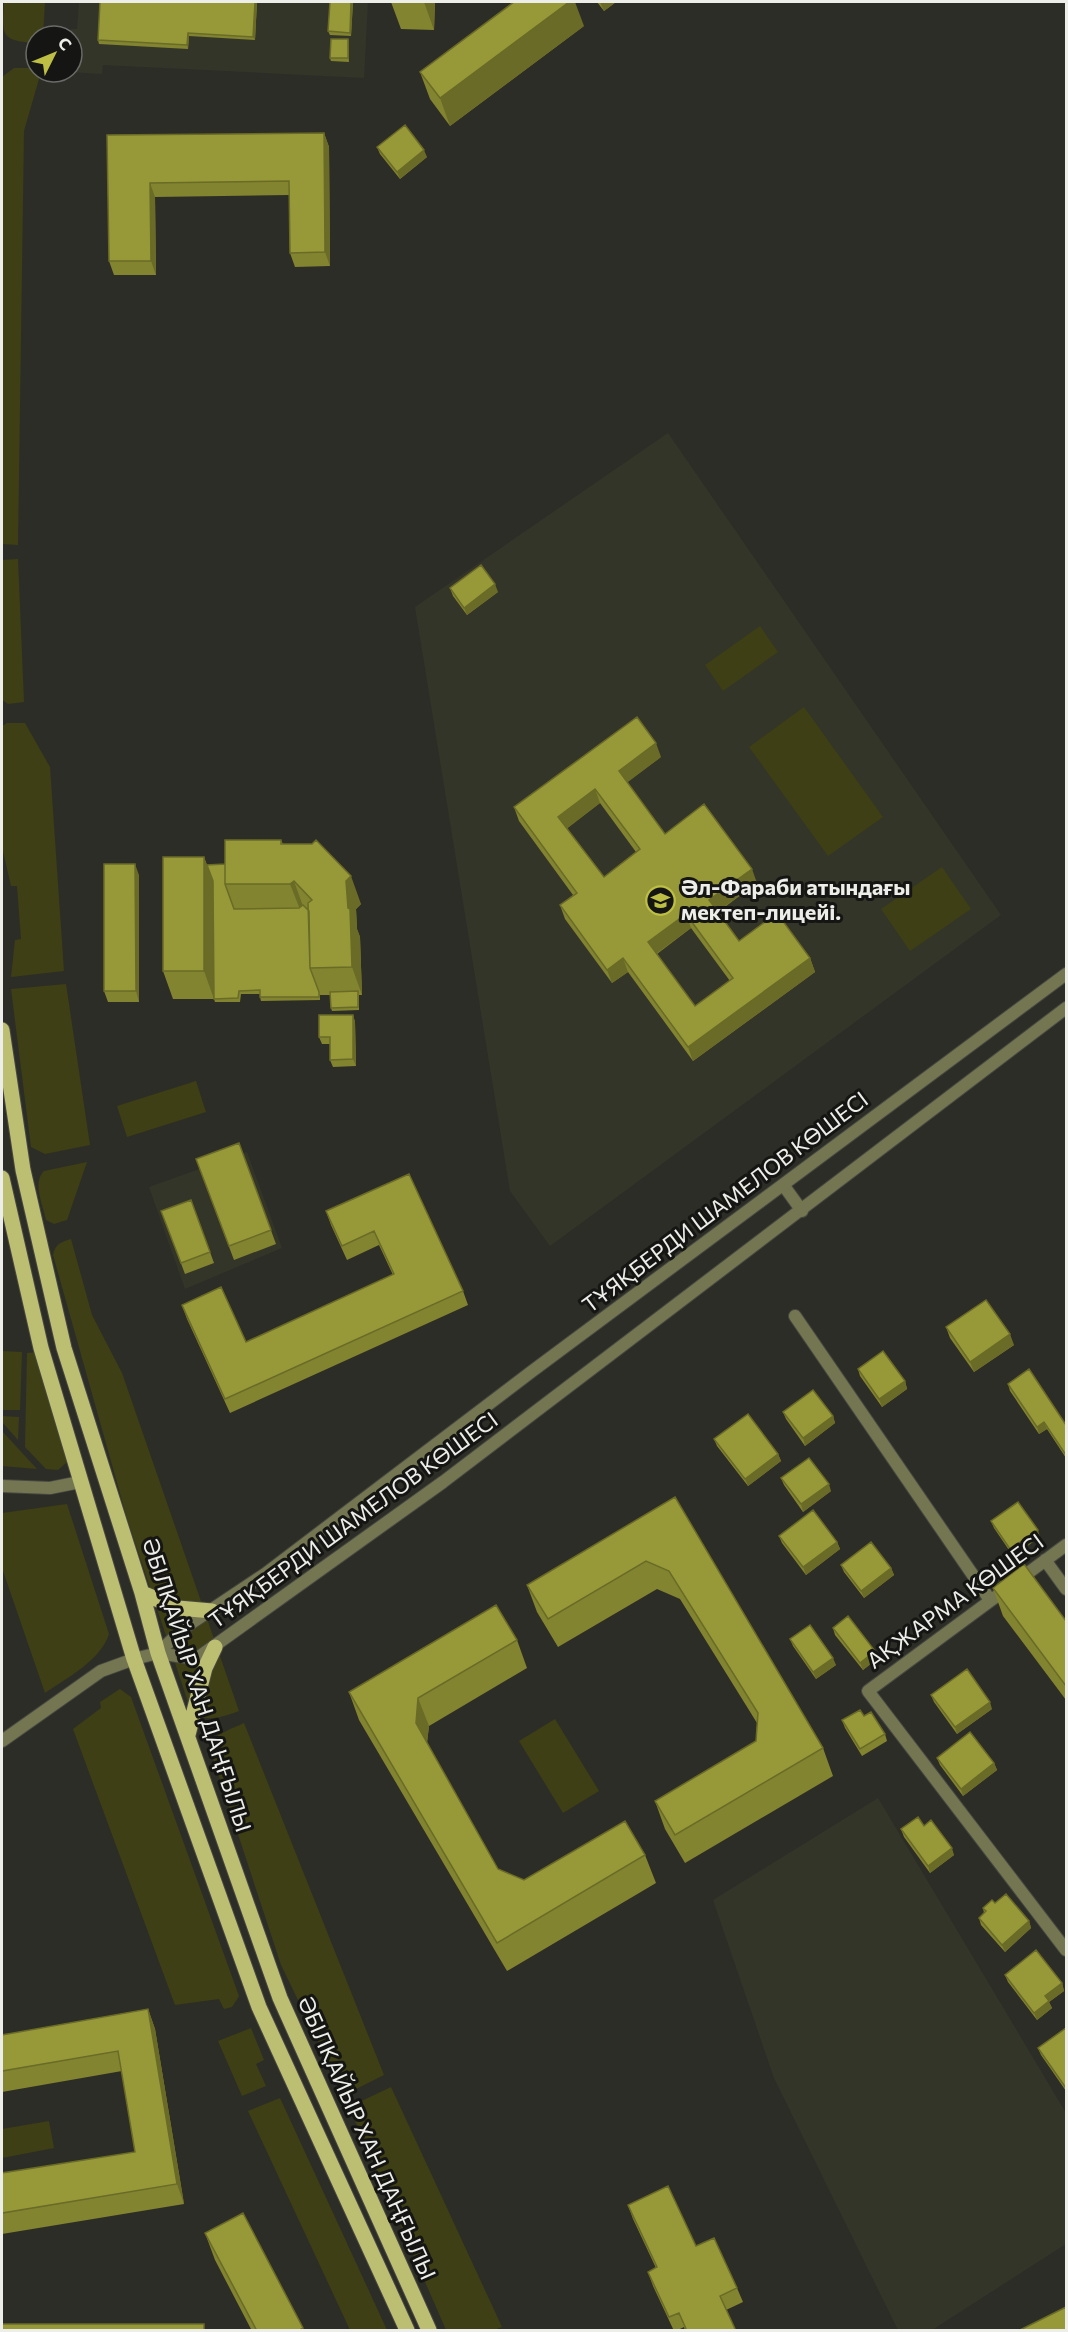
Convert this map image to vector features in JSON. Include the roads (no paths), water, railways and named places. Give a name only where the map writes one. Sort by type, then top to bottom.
[{"type":"main road","name":"ӘБІЛҚАЙЫР ХАН ДАҢҒЫЛЫ","points":[[2,1030],[13,1112],[39,1250],[64,1348],[142,1593],[158,1653],[280,1998],[429,2331]]},
{"type":"main road","name":"ӘБІЛҚАЙЫР ХАН ДАҢҒЫЛЫ","points":[[2,1178],[41,1348],[134,1659],[259,2007],[407,2331]]},
{"type":"main road","points":[[142,1593],[178,1608],[212,1611]]},
{"type":"main road","points":[[188,1735],[205,1668],[215,1647]]},
{"type":"street","name":"ТҰЯҚБЕРДИ ШАМЕЛОВ КӨШЕСІ","points":[[158,1653],[184,1628],[265,1574],[531,1372],[1066,974]]},
{"type":"street","name":"ТҰЯҚБЕРДИ ШАМЕЛОВ КӨШЕСІ","points":[[158,1653],[196,1659],[215,1647],[443,1482],[1066,1008]]},
{"type":"street","points":[[784,1186],[802,1211]]},
{"type":"street","points":[[795,1316],[990,1600]]},
{"type":"street","points":[[2,1486],[50,1488],[80,1482]]},
{"type":"street","name":"АҚЖАРМА КӨШЕСІ","points":[[1066,1545],[868,1691],[1066,1950]]},
{"type":"street","points":[[1045,1560],[1066,1589]]},
{"type":"street","points":[[2,1742],[101,1671],[158,1653]]},
{"type":"place","name":"Әл-Фараби атындағы мектеп-лицейі.","points":[[660,900]]}]
